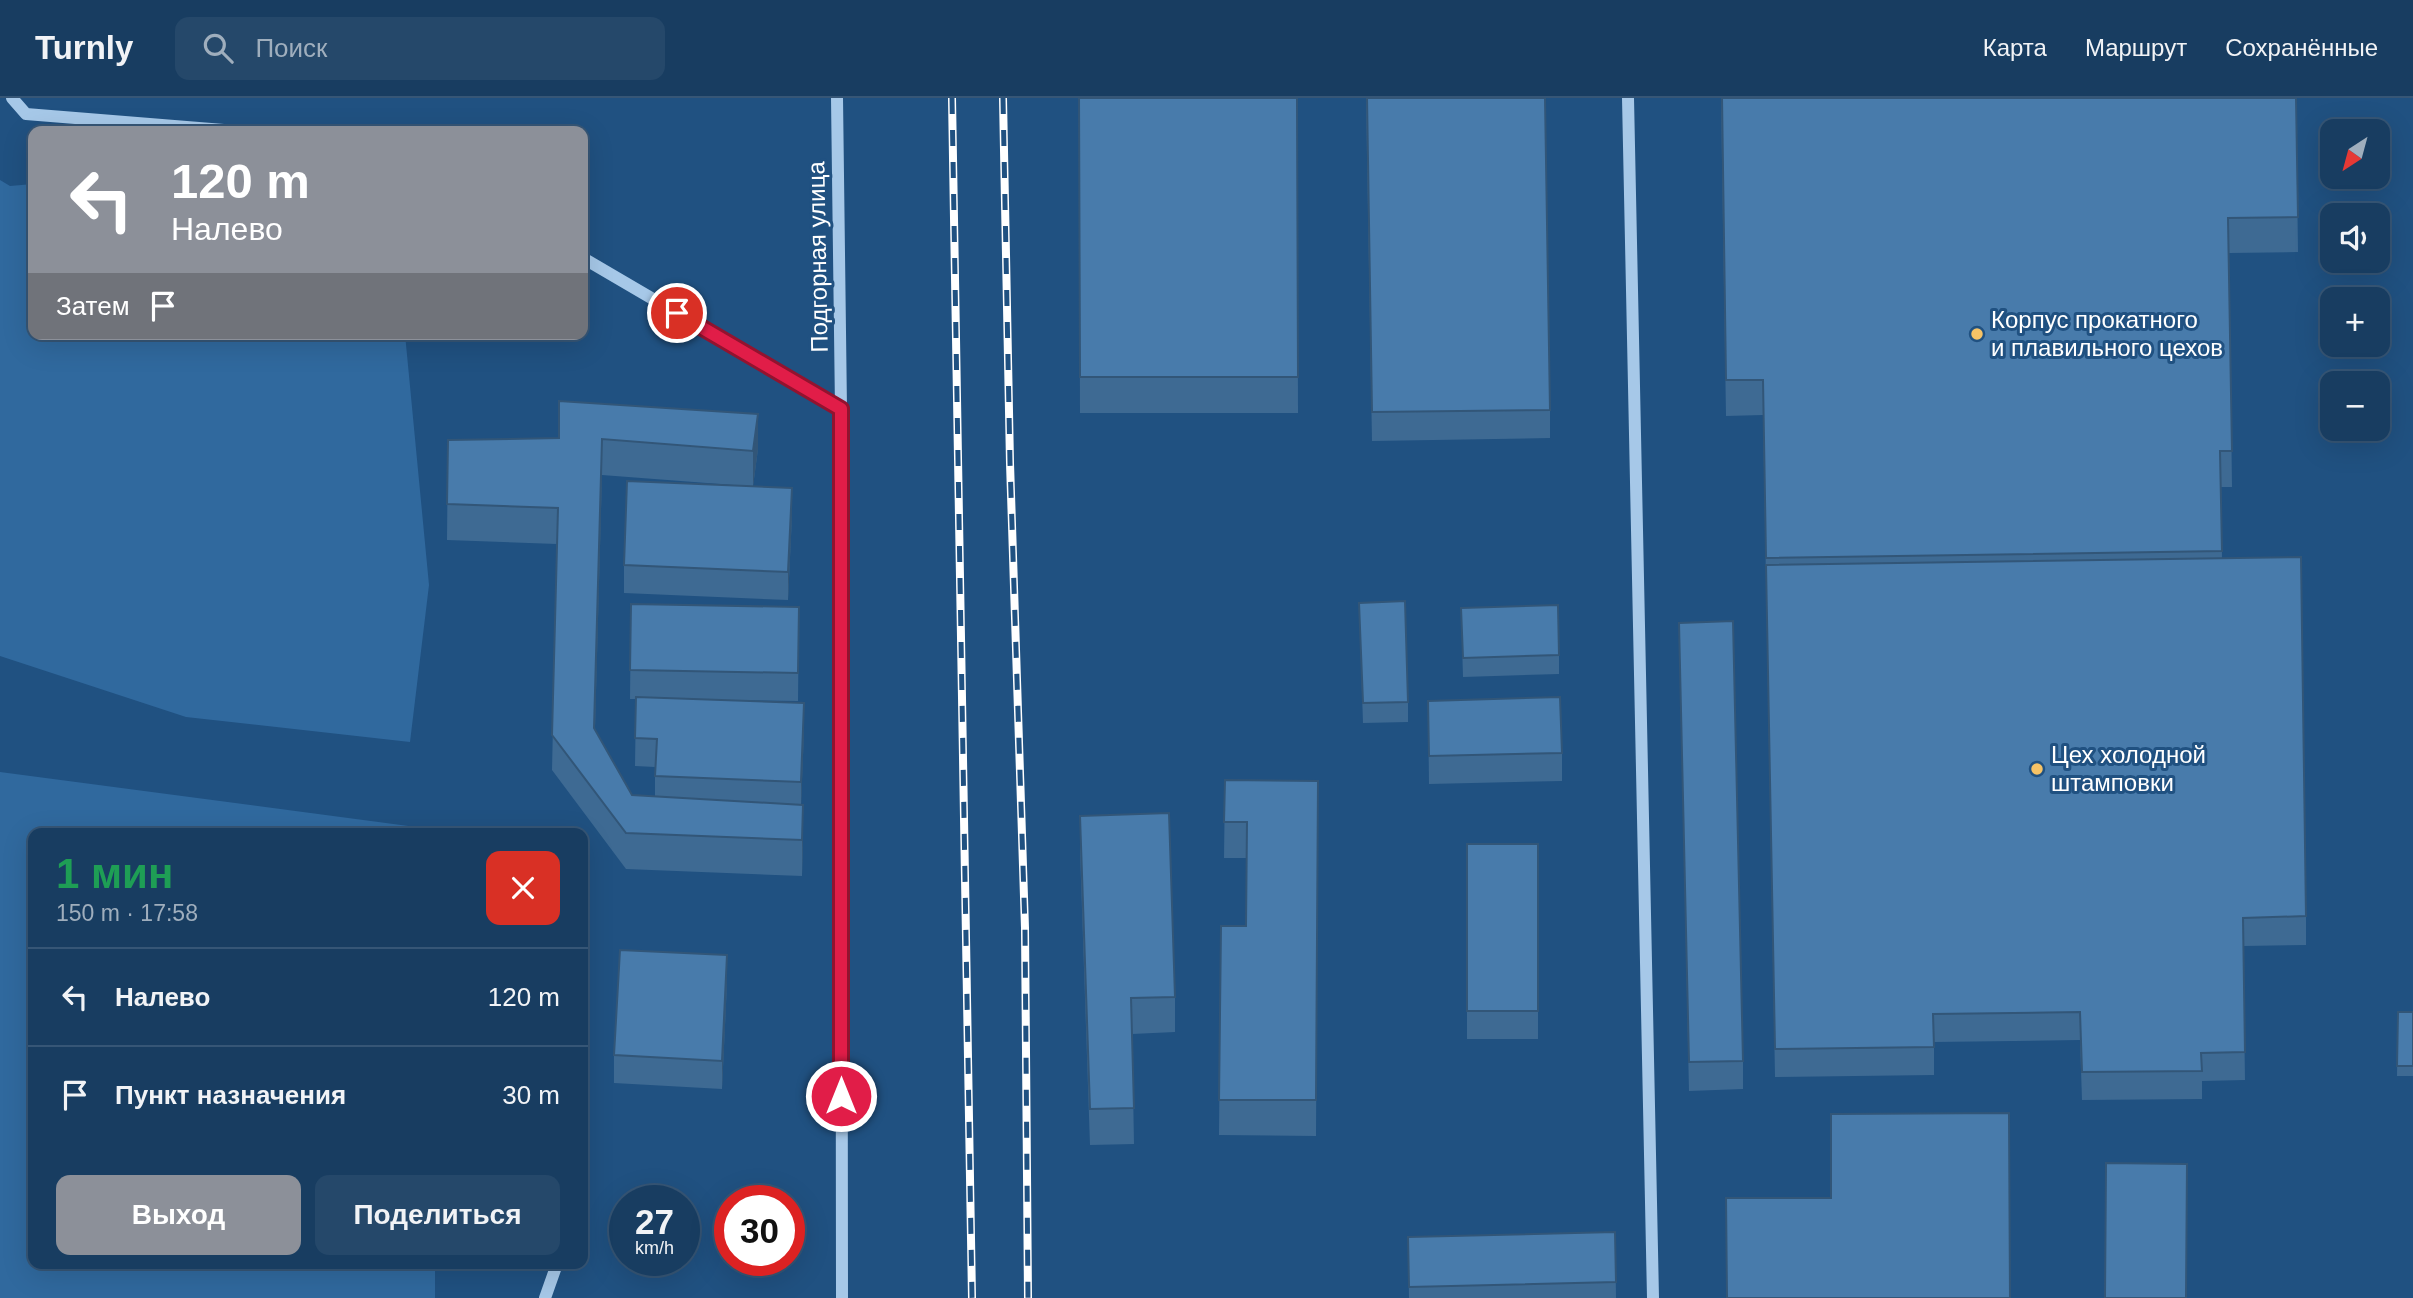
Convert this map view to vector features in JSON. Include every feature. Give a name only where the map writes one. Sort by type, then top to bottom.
[{"type":"street","points":[[12,98],[26,114],[174,126]]},
{"type":"street","name":"Подгорная улица","points":[[837,98],[841,409],[842,1298]]},
{"type":"street","points":[[1628,98],[1653,1298]]},
{"type":"street","points":[[588,261],[841,409]]},
{"type":"street","points":[[545,1298],[555,1269]]},
{"type":"shaded area","points":[[0,180],[10,186],[28,184],[28,340],[406,340],[429,585],[410,742],[186,717],[0,656]]},
{"type":"shaded area","points":[[0,772],[423,828],[28,828],[28,1269],[435,1269],[435,1298],[0,1298]]},
{"type":"building","points":[[1079,98],[1297,98],[1298,377],[1080,377]]},
{"type":"building","points":[[1367,98],[1545,98],[1550,410],[1372,412]]},
{"type":"building","name":"Корпус прокатного и плавильного цехов","points":[[1722,98],[2296,98],[2298,217],[2228,218],[2232,451],[2220,451],[2222,551],[1766,558],[1763,380],[1726,380]]},
{"type":"building","points":[[559,401],[758,414],[753,451],[602,439],[594,728],[632,795],[803,805],[802,840],[626,833],[552,735],[558,508],[447,504],[448,440],[559,438]]},
{"type":"building","points":[[627,481],[792,488],[788,572],[624,565]]},
{"type":"building","name":"Цех холодной штамповки","points":[[2301,557],[2306,916],[2243,918],[2245,1052],[2201,1053],[2202,1071],[2082,1072],[2080,1012],[1933,1014],[1934,1047],[1775,1049],[1766,565]]},
{"type":"building","points":[[1405,601],[1408,702],[1363,703],[1359,603]]},
{"type":"building","points":[[631,604],[799,607],[798,673],[630,670]]},
{"type":"building","points":[[1558,605],[1559,655],[1463,658],[1461,608]]},
{"type":"building","points":[[1733,621],[1743,1061],[1689,1062],[1679,623]]},
{"type":"building","points":[[636,697],[804,703],[801,782],[655,776],[657,739],[635,738]]},
{"type":"building","points":[[1560,697],[1562,753],[1429,756],[1428,701]]},
{"type":"building","points":[[1225,780],[1318,781],[1316,1100],[1219,1100],[1221,926],[1246,926],[1247,822],[1224,822]]},
{"type":"building","points":[[1169,813],[1175,997],[1131,998],[1134,1108],[1090,1109],[1080,816]]},
{"type":"building","points":[[1467,844],[1538,844],[1538,1011],[1467,1011]]},
{"type":"building","points":[[620,950],[727,955],[722,1061],[614,1055]]},
{"type":"building","points":[[2398,1012],[2413,1012],[2413,1066],[2397,1066]]},
{"type":"building","points":[[2009,1113],[2010,1298],[1727,1298],[1726,1198],[1831,1198],[1831,1114]]},
{"type":"building","points":[[2106,1163],[2187,1164],[2186,1298],[2105,1298]]},
{"type":"building","points":[[1615,1232],[1616,1282],[1409,1287],[1408,1237]]},
{"type":"railway","points":[[952,98],[972,1298]]},
{"type":"railway","points":[[1003,98],[1010,463],[1025,928],[1028,1298]]},
{"type":"place","name":"Корпус прокатного и плавильного цехов","points":[[1977,334]]},
{"type":"place","name":"Цех холодной штамповки","points":[[2037,769]]},
{"type":"route","points":[[677,313],[841,409],[841,1096]]}]
